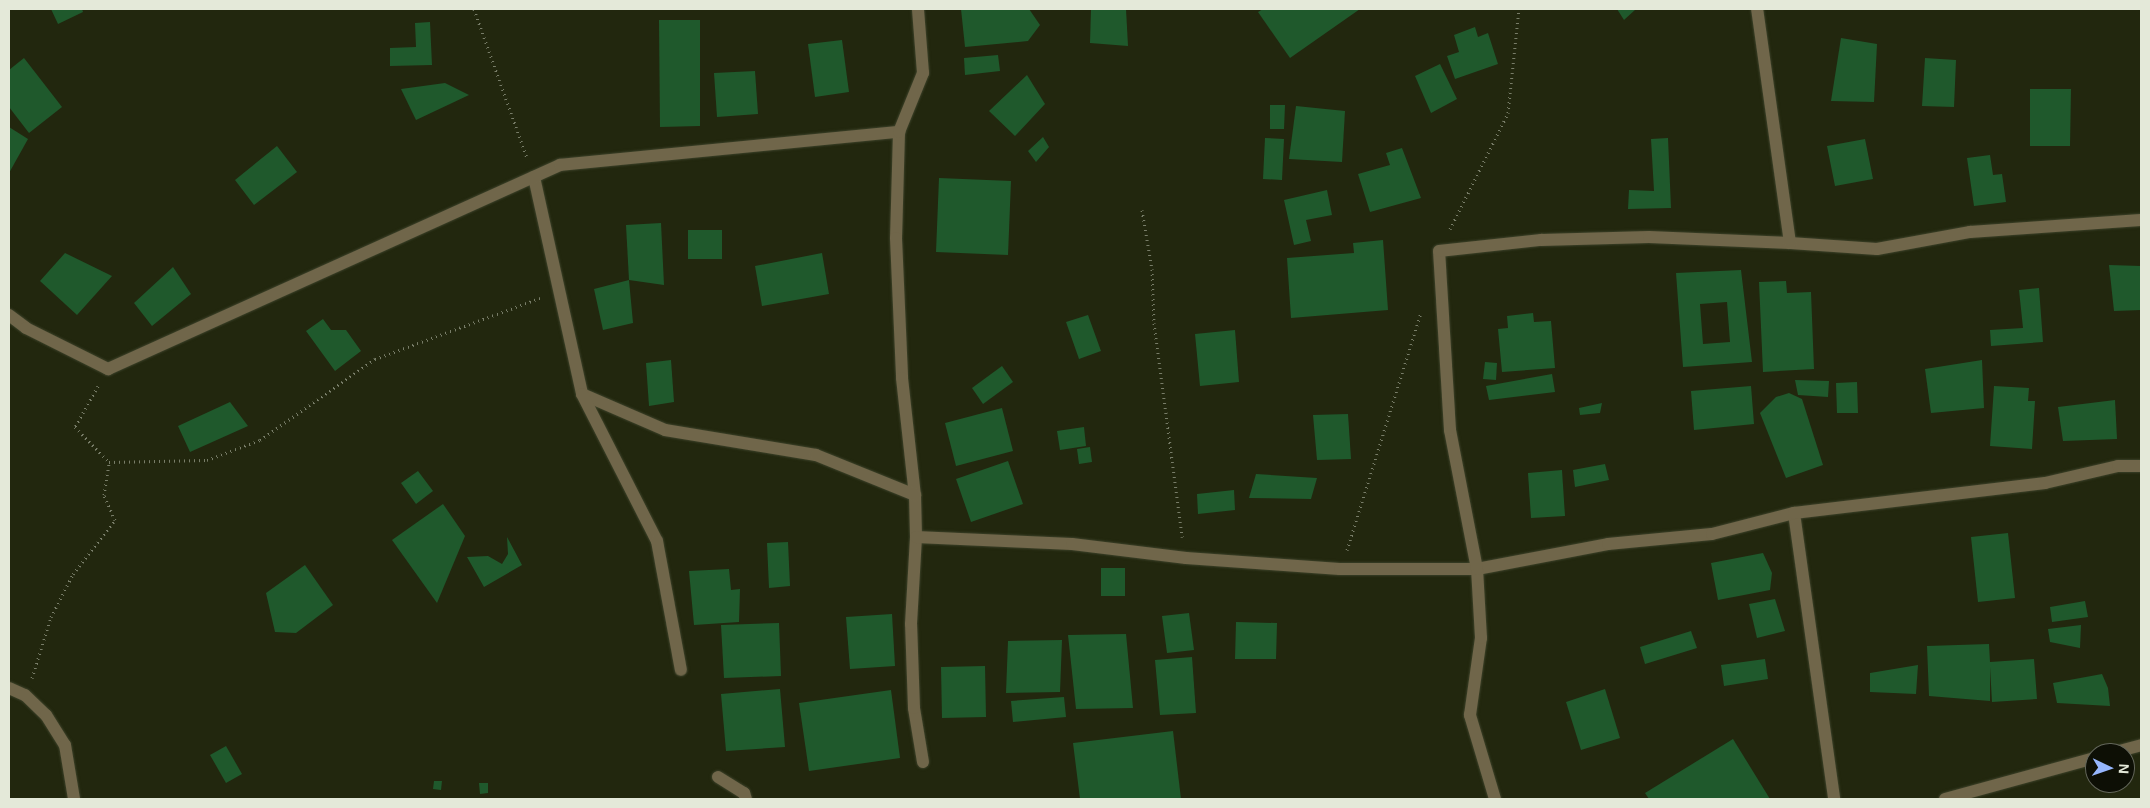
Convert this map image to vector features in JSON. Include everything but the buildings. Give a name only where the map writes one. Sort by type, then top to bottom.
[{"type":"street","points":[[918,9],[923,74],[899,132],[896,238],[901,368],[915,495],[916,537],[911,633],[914,708],[923,762]]},
{"type":"street","points":[[1757,9],[1790,243]]},
{"type":"street","points":[[9,315],[26,328],[108,369],[560,165],[899,132]]},
{"type":"street","points":[[534,177],[557,291],[582,394],[657,541],[681,670]]},
{"type":"street","points":[[1495,799],[1470,715],[1481,638],[1477,569],[1450,430],[1439,251],[1541,240],[1649,236],[1790,243],[1877,250],[1970,232],[2141,220]]},
{"type":"street","points":[[582,394],[665,430],[816,455],[915,495]]},
{"type":"street","points":[[916,537],[1072,544],[1186,558],[1340,569],[1477,569],[1608,544],[1712,534],[1794,512],[2045,483],[2118,466],[2141,466]]},
{"type":"street","points":[[1794,512],[1834,799]]},
{"type":"street","points":[[9,688],[25,694],[46,715],[65,745],[74,799]]},
{"type":"street","points":[[1945,799],[2085,761]]},
{"type":"street","points":[[718,777],[744,793],[746,799]]},
{"type":"path","points":[[474,9],[534,177]]},
{"type":"path","points":[[1142,210],[1152,269],[1154,322],[1165,391],[1178,518],[1186,558]]},
{"type":"path","points":[[108,369],[75,427],[109,462],[207,460],[260,440],[375,360],[557,291]]},
{"type":"path","points":[[25,694],[51,617],[73,574],[115,520],[104,495],[109,462]]}]
